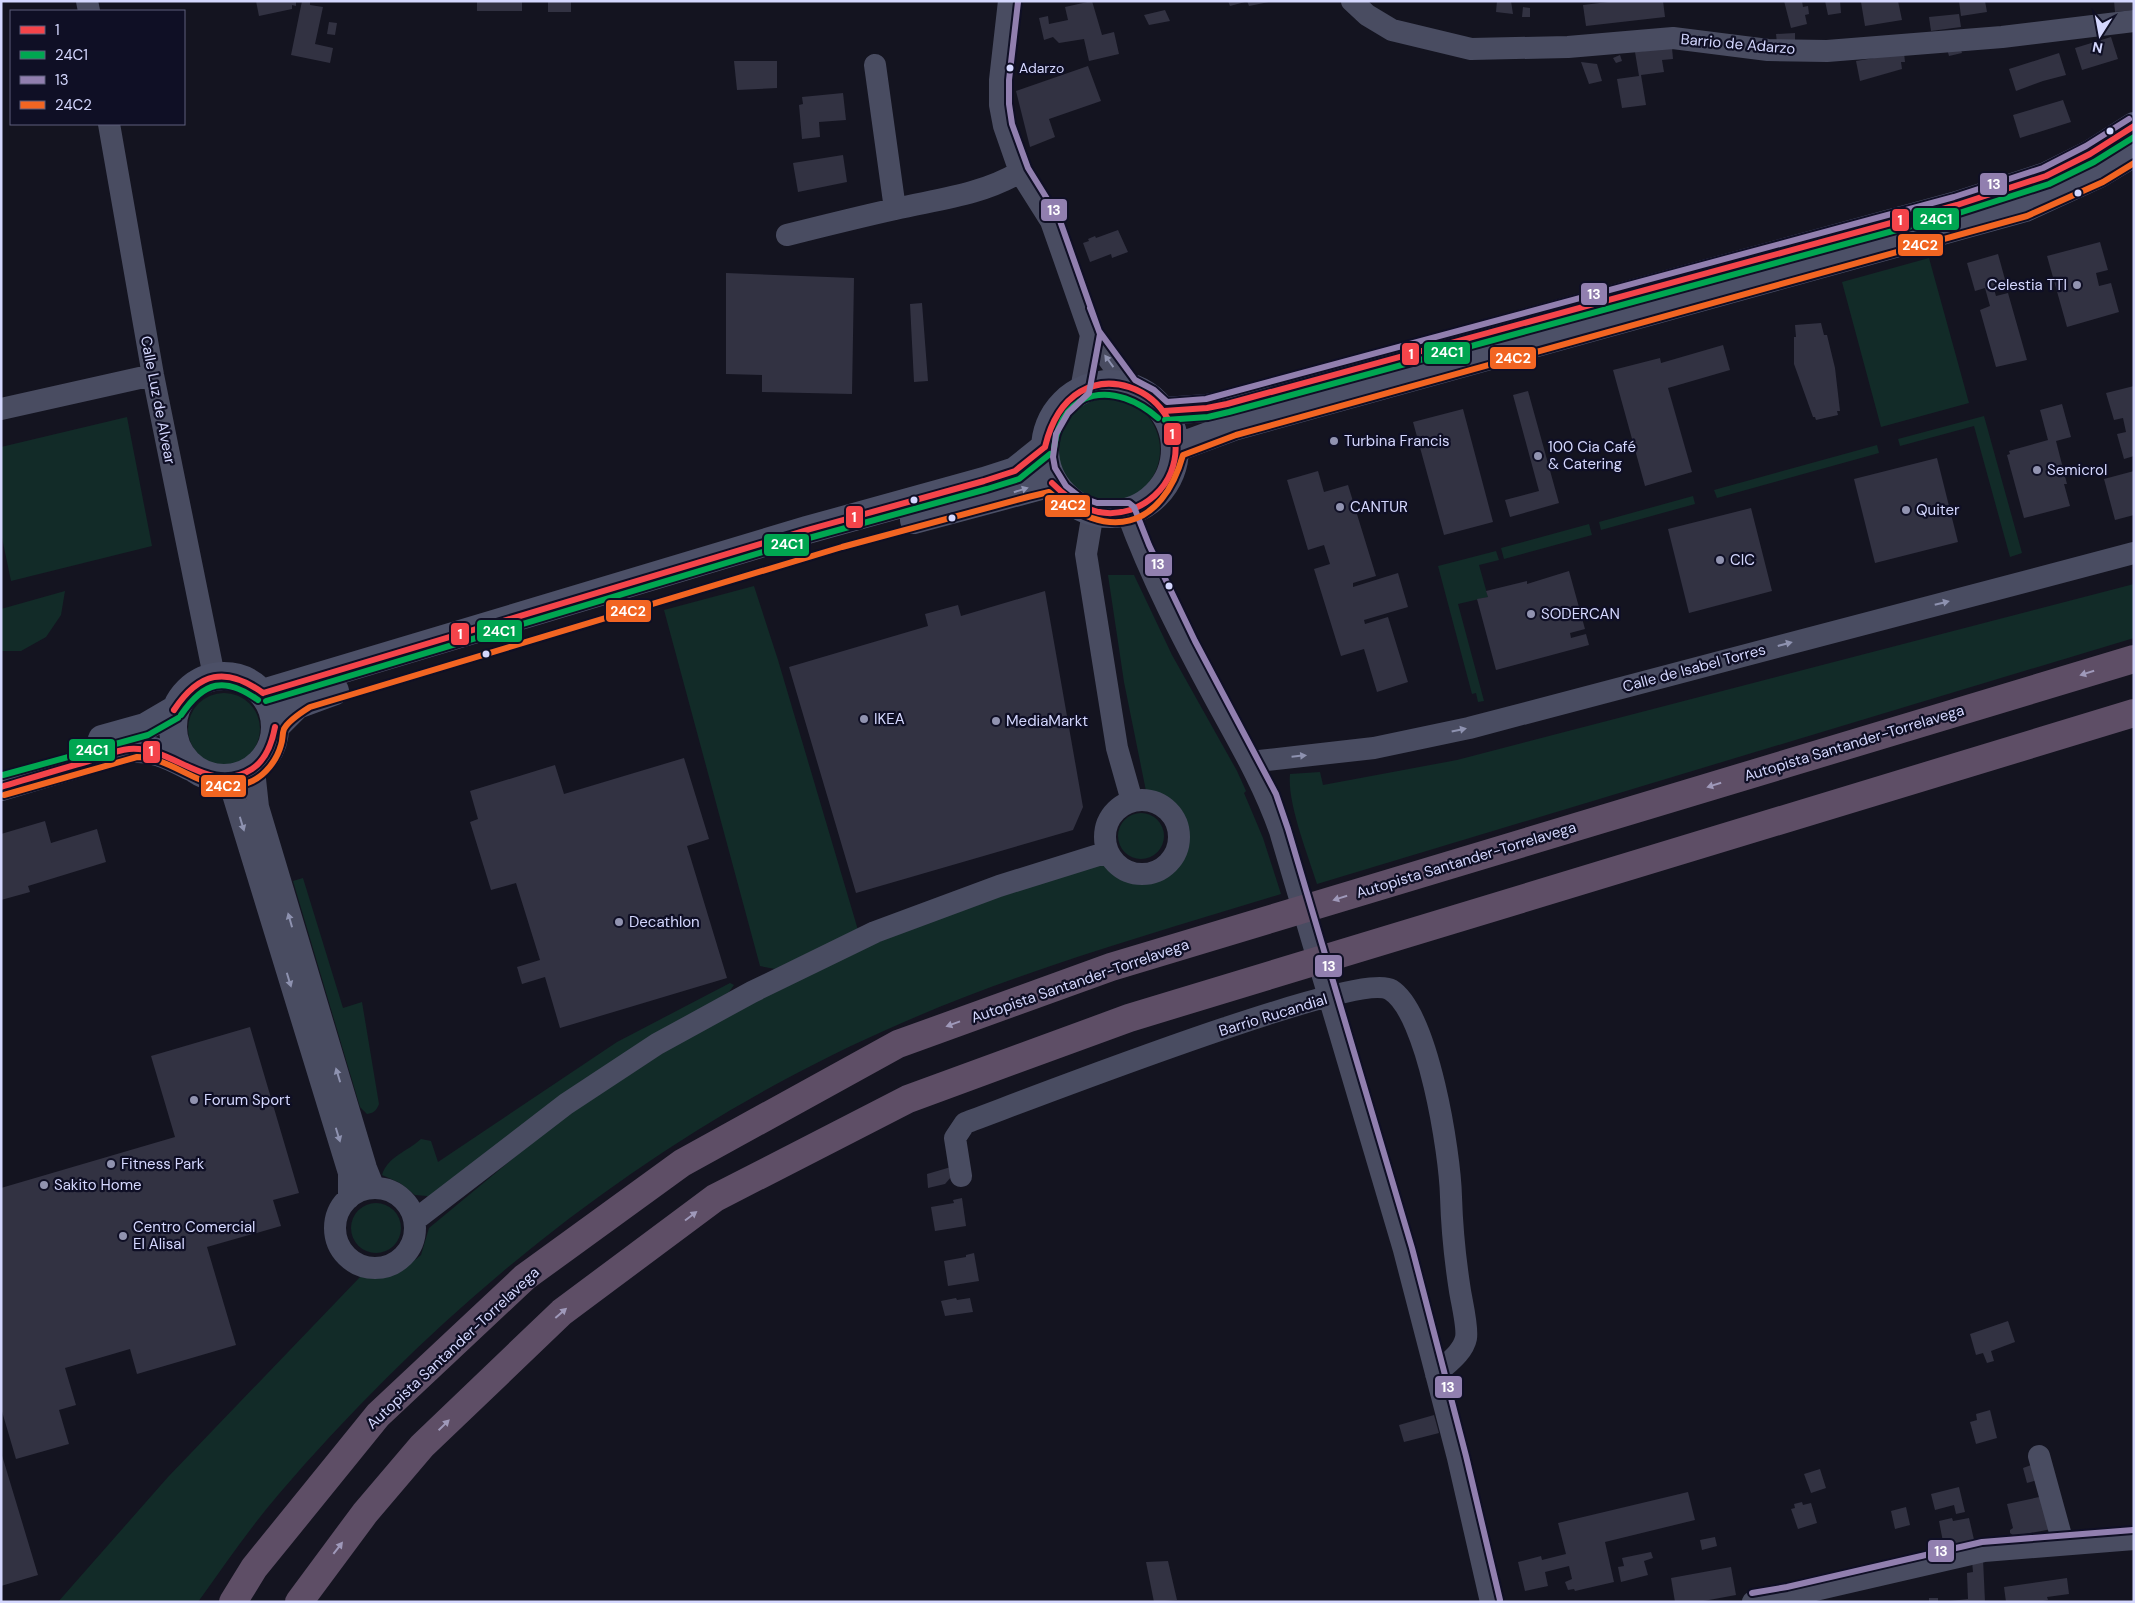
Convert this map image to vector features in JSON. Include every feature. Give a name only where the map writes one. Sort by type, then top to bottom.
[{"type":"highway","name":"Autopista Santander-Torrelavega","points":[[233,1602],[254,1568],[378,1415],[525,1277],[682,1163],[898,1044],[1111,967],[2134,659]]},
{"type":"highway","points":[[304,1595],[365,1513],[422,1446],[562,1312],[714,1198],[908,1098],[1129,1018],[2134,713]]},
{"type":"highway","points":[[223,1602],[254,1568]]},
{"type":"main road","points":[[1164,411],[1207,408],[1227,404],[1957,205],[2046,176],[2090,154],[2134,126]]},
{"type":"main road","points":[[1176,448],[1242,424],[2025,208],[2099,174],[2134,153]]},
{"type":"main road","points":[[1101,385],[1128,387],[1149,397],[1164,411],[1174,434],[1176,448],[1170,476],[1162,488],[1145,504],[1127,512],[1114,514],[1093,512],[1071,502],[1052,482],[1044,447],[1049,425],[1057,411],[1067,400],[1081,390],[1101,385]]},
{"type":"main road","points":[[263,693],[806,530],[1016,471],[1044,447]]},
{"type":"main road","points":[[275,727],[289,712],[307,700],[840,539],[1052,482]]},
{"type":"main road","points":[[1,787],[128,749],[142,748],[163,752],[194,769],[210,776],[228,778],[254,770],[272,746],[275,727],[272,711],[263,693],[240,678],[214,676],[191,686],[183,694],[174,710],[172,734],[183,759],[194,769]]},
{"type":"main road","points":[[1,768],[145,727],[174,710]]},
{"type":"street","points":[[1009,1],[1000,105],[1004,126],[1020,172],[1051,221],[1091,335],[1128,387]]},
{"type":"street","name":"Barrio de Adarzo","points":[[1352,1],[1367,15],[1392,30],[1471,49],[1568,47],[1673,38],[1768,50],[1827,51],[2002,38],[2134,21]]},
{"type":"street","points":[[875,65],[895,209]]},
{"type":"street","name":"Calle Luz de Alvear","points":[[109,125],[153,375],[214,676]]},
{"type":"street","points":[[787,235],[895,209],[970,194],[999,184],[1020,172]]},
{"type":"street","points":[[1081,390],[1091,335]]},
{"type":"street","points":[[1,408],[153,375]]},
{"type":"street","points":[[1093,512],[1086,554],[1116,739],[1132,801]]},
{"type":"street","points":[[1127,512],[1141,548],[1187,645],[1268,798],[1280,831],[1404,1250],[1491,1602]]},
{"type":"street","name":"Calle de Isabel Torres","points":[[1250,762],[1374,748],[1469,728],[2134,553]]},
{"type":"street","points":[[254,770],[258,807],[366,1168],[374,1188]]},
{"type":"street","points":[[228,778],[349,1173],[349,1198]]},
{"type":"street","points":[[1132,801],[1152,801],[1169,811],[1178,828],[1178,848],[1174,856],[1159,870],[1140,874],[1121,867],[1108,852],[1105,839],[1106,827],[1120,806],[1132,801]]},
{"type":"street","points":[[415,1220],[566,1104],[657,1044],[752,992],[875,932],[998,886],[1108,852]]},
{"type":"street","name":"Barrio Rucandial","points":[[961,1176],[955,1138],[965,1123],[1166,1048],[1249,1021],[1368,987],[1389,988],[1402,999],[1410,1010],[1432,1074],[1450,1176],[1453,1241],[1466,1338],[1458,1354],[1436,1374]]},
{"type":"street","points":[[374,1188],[386,1190],[403,1199],[410,1208],[415,1220],[414,1241],[402,1259],[382,1268],[361,1266],[344,1254],[336,1235],[338,1215],[349,1198],[361,1191],[374,1188]]},
{"type":"street","points":[[2039,1456],[2063,1543]]},
{"type":"street","points":[[1753,1602],[1790,1599],[1984,1550],[2134,1539]]},
{"type":"green space","points":[[1929,258],[1969,403],[1881,427],[1842,282]]},
{"type":"green space","points":[[1107,397],[1127,401],[1144,413],[1156,430],[1160,450],[1156,470],[1144,487],[1127,499],[1107,503],[1087,499],[1070,487],[1058,470],[1054,450],[1058,430],[1070,413],[1087,401]]},
{"type":"green space","points":[[1984,416],[2022,553],[2010,557],[1974,426],[1900,446],[1898,439]]},
{"type":"green space","points":[[127,417],[152,546],[11,581],[1,533],[1,447]]},
{"type":"green space","points":[[1877,445],[1879,453],[1717,498],[1714,490]]},
{"type":"green space","points":[[1693,496],[1695,504],[1601,530],[1599,522]]},
{"type":"green space","points":[[1589,524],[1592,535],[1504,559],[1501,548]]},
{"type":"green space","points":[[1496,551],[1499,560],[1479,565],[1488,597],[1458,604],[1484,701],[1478,702],[1476,693],[1472,694],[1438,566]]},
{"type":"green space","points":[[1108,575],[1134,575],[1172,655],[1237,771],[1263,838],[1281,894],[1043,968],[950,1003],[814,1064],[727,1112],[644,1165],[564,1222],[487,1285],[414,1351],[344,1421],[278,1495],[198,1602],[58,1602],[168,1477],[361,1276],[400,1272],[421,1255],[429,1228],[557,1122],[692,1034],[857,951],[917,926],[1103,860],[1123,873],[1136,878],[1150,878],[1163,874],[1174,867],[1182,857],[1186,845],[1187,832],[1184,819],[1173,804],[1146,791],[1124,682]]},
{"type":"green space","points":[[2134,584],[2134,638],[1317,884],[1295,814],[1290,774],[1320,772],[1323,785],[1457,760]]},
{"type":"green space","points":[[754,586],[778,660],[858,930],[775,969],[760,966],[664,610]]},
{"type":"green space","points":[[65,591],[61,615],[46,637],[21,651],[1,651],[1,609]]},
{"type":"green space","points":[[224,693],[238,696],[250,703],[257,715],[260,729],[257,743],[250,755],[238,762],[224,765],[210,762],[198,755],[191,743],[188,729],[191,715],[198,703],[210,696]]},
{"type":"green space","points":[[1146,813],[1158,819],[1163,827],[1163,845],[1158,853],[1150,858],[1136,859],[1124,853],[1119,845],[1118,831],[1124,819],[1132,814]]},
{"type":"green space","points":[[303,878],[343,1008],[362,1002],[379,1104],[376,1110],[371,1113],[367,1114],[360,1107],[293,881]]},
{"type":"green space","points":[[730,983],[734,985],[729,992],[581,1081],[430,1199],[427,1196],[415,1195],[400,1183],[382,1175],[393,1159],[421,1139],[431,1141],[438,1162],[617,1042]]},
{"type":"green space","points":[[371,1203],[381,1203],[394,1210],[401,1223],[401,1233],[394,1246],[381,1253],[371,1253],[362,1249],[355,1242],[351,1233],[351,1223],[355,1214],[362,1207]]},
{"type":"building","points":[[256,1],[296,1],[296,6],[292,5],[292,9],[259,16]]},
{"type":"building","points":[[302,1],[310,1],[310,5],[323,7],[315,44],[333,48],[330,63],[291,55]]},
{"type":"building","points":[[477,1],[522,1],[522,11],[477,11]]},
{"type":"building","points":[[548,1],[571,1],[571,12],[548,12]]},
{"type":"building","points":[[1092,1],[1102,35],[1114,32],[1119,54],[1089,61],[1084,39],[1059,43],[1053,37],[1044,40],[1039,18],[1048,16],[1049,24],[1068,20],[1065,7]]},
{"type":"building","points":[[1228,1],[1245,1],[1245,2],[1230,6]]},
{"type":"building","points":[[1247,1],[1269,1],[1269,2],[1249,6]]},
{"type":"building","points":[[1497,1],[1511,1],[1513,14],[1496,12]]},
{"type":"building","points":[[1617,1],[1663,1],[1665,17],[1586,26],[1583,5]]},
{"type":"building","points":[[1784,1],[1802,1],[1803,7],[1808,6],[1809,14],[1805,15],[1807,24],[1791,28]]},
{"type":"building","points":[[1825,1],[1840,1],[1841,13],[1828,15]]},
{"type":"building","points":[[1898,1],[1902,20],[1865,26],[1861,2]]},
{"type":"building","points":[[1959,1],[1985,1],[1987,12],[1961,16]]},
{"type":"building","points":[[2114,1],[2134,1],[2134,10],[2115,12]]},
{"type":"building","points":[[1523,7],[1530,8],[1530,17],[1522,17]]},
{"type":"building","points":[[1165,10],[1170,21],[1149,25],[1144,15]]},
{"type":"building","points":[[1959,14],[1961,27],[1931,31],[1929,17]]},
{"type":"building","points":[[329,22],[337,23],[335,35],[327,34]]},
{"type":"building","points":[[1795,33],[1795,42],[1777,43],[1776,34]]},
{"type":"building","points":[[2111,37],[2118,59],[2082,70],[2075,48]]},
{"type":"building","points":[[1960,47],[1962,53],[1949,56],[1947,49]]},
{"type":"building","points":[[1672,48],[1673,59],[1662,60],[1664,72],[1641,75],[1646,105],[1622,108],[1617,79],[1639,76],[1635,52]]},
{"type":"building","points":[[1904,53],[1905,62],[1901,62],[1902,69],[1860,81],[1856,61]]},
{"type":"building","points":[[2059,53],[2066,75],[2016,91],[2009,69]]},
{"type":"building","points":[[1620,55],[1622,61],[1616,63],[1613,58]]},
{"type":"building","points":[[734,61],[777,61],[777,88],[737,90]]},
{"type":"building","points":[[1581,62],[1597,64],[1602,81],[1589,84]]},
{"type":"building","points":[[1088,66],[1101,101],[1049,119],[1055,137],[1030,147],[1016,91]]},
{"type":"building","points":[[843,93],[846,120],[819,122],[820,137],[802,139],[799,105],[803,104],[802,97]]},
{"type":"building","points":[[2063,100],[2071,122],[2020,138],[2013,115]]},
{"type":"building","points":[[843,155],[847,182],[798,192],[793,163]]},
{"type":"building","points":[[1118,230],[1128,252],[1112,258],[1111,254],[1090,262],[1083,243],[1095,236],[1096,238]]},
{"type":"building","name":"Celestia TTI","points":[[2100,242],[2108,270],[2096,273],[2099,286],[2111,283],[2119,312],[2067,327],[2047,256]]},
{"type":"building","points":[[1998,254],[2006,283],[1993,286],[1996,296],[2008,293],[2027,360],[1996,367],[1980,310],[1990,306],[1985,288],[1975,291],[1967,263]]},
{"type":"building","points":[[726,273],[854,278],[852,394],[762,392],[762,375],[726,374]]},
{"type":"building","points":[[922,303],[928,381],[914,382],[910,304]]},
{"type":"building","points":[[1821,323],[1824,335],[1827,335],[1835,368],[1840,411],[1837,411],[1838,415],[1816,420],[1813,417],[1794,364],[1794,337],[1796,337],[1795,325]]},
{"type":"building","points":[[1723,345],[1730,370],[1668,388],[1692,472],[1645,486],[1613,370],[1660,358],[1661,363]]},
{"type":"building","points":[[2134,386],[2134,456],[2124,459],[2117,434],[2126,432],[2123,418],[2114,420],[2106,393]]},
{"type":"building","points":[[1528,391],[1559,503],[1510,517],[1505,500],[1539,491],[1513,395]]},
{"type":"building","name":"Semicrol","points":[[2062,404],[2071,437],[2056,441],[2067,484],[2064,484],[2070,506],[2024,518],[2007,455],[2010,454],[2009,451],[2048,440],[2040,410]]},
{"type":"building","points":[[1463,409],[1493,522],[1444,535],[1413,422]]},
{"type":"building","name":"Quiter","points":[[1937,458],[1958,542],[1875,563],[1854,479]]},
{"type":"building","points":[[1318,471],[1324,492],[1348,485],[1376,576],[1353,583],[1353,587],[1398,573],[1408,607],[1364,620],[1365,624],[1388,617],[1408,682],[1377,692],[1364,649],[1341,656],[1314,569],[1330,564],[1324,545],[1308,550],[1287,480]]},
{"type":"building","points":[[2134,471],[2134,515],[2115,520],[2104,479]]},
{"type":"building","name":"CIC","points":[[1751,508],[1772,591],[1689,613],[1668,529]]},
{"type":"building","name":"SODERCAN","points":[[1569,571],[1585,629],[1570,633],[1571,638],[1586,634],[1589,645],[1496,670],[1477,599],[1488,597],[1486,591],[1527,581],[1527,584]]},
{"type":"building","points":[[1045,591],[1083,807],[1073,830],[856,893],[789,667],[928,626],[925,614],[958,605],[961,616]]},
{"type":"building","name":"Decathlon","points":[[684,758],[709,839],[687,846],[727,978],[560,1028],[545,977],[522,984],[517,967],[540,960],[516,883],[491,890],[470,822],[478,819],[470,791],[555,765],[564,794]]},
{"type":"building","points":[[45,821],[51,843],[97,829],[106,862],[28,886],[30,892],[1,900],[1,834]]},
{"type":"building","name":"Centro Comercial El Alisal","points":[[250,1027],[299,1193],[273,1200],[281,1226],[207,1247],[236,1345],[137,1374],[130,1349],[65,1368],[76,1405],[59,1410],[69,1444],[16,1459],[1,1408],[1,1188],[175,1137],[151,1056]]},
{"type":"building","points":[[951,1167],[952,1176],[945,1184],[928,1188],[927,1174]]},
{"type":"building","points":[[962,1198],[966,1226],[935,1231],[931,1207],[954,1203],[953,1200]]},
{"type":"building","points":[[974,1253],[979,1281],[948,1286],[944,1261],[966,1257],[966,1255]]},
{"type":"building","points":[[956,1298],[957,1300],[970,1298],[973,1312],[945,1316],[941,1301]]},
{"type":"building","points":[[2008,1321],[2015,1342],[1991,1351],[1994,1361],[1987,1363],[1983,1353],[1976,1355],[1970,1334]]},
{"type":"building","points":[[1990,1410],[1997,1438],[1976,1444],[1970,1422],[1977,1420],[1976,1414]]},
{"type":"building","points":[[1434,1415],[1439,1433],[1404,1442],[1399,1425]]},
{"type":"building","points":[[1,1452],[38,1575],[1,1586]]},
{"type":"building","points":[[2037,1463],[2041,1479],[2027,1483],[2023,1468]]},
{"type":"building","points":[[1820,1469],[1826,1488],[1811,1493],[1804,1474]]},
{"type":"building","points":[[1959,1487],[1965,1512],[1956,1514],[1954,1505],[1935,1510],[1931,1494]]},
{"type":"building","points":[[1688,1492],[1695,1520],[1605,1542],[1614,1582],[1575,1591],[1574,1589],[1568,1590],[1565,1582],[1572,1579],[1569,1566],[1545,1572],[1548,1586],[1525,1591],[1518,1562],[1541,1556],[1542,1560],[1566,1554],[1558,1523]]},
{"type":"building","points":[[2044,1496],[2052,1529],[2014,1536],[2010,1533],[2010,1530],[2013,1528],[2007,1504]]},
{"type":"building","points":[[1802,1502],[1803,1505],[1811,1503],[1817,1523],[1798,1529],[1791,1509],[1795,1508],[1794,1504]]},
{"type":"building","points":[[1906,1507],[1910,1525],[1895,1529],[1891,1511]]},
{"type":"building","points":[[1952,1518],[1953,1521],[1969,1518],[1975,1544],[1949,1550],[1948,1546],[1944,1547],[1939,1521]]},
{"type":"building","points":[[1715,1537],[1717,1546],[1702,1550],[1700,1540]]},
{"type":"building","points":[[1651,1552],[1653,1558],[1644,1561],[1648,1575],[1621,1582],[1618,1567],[1624,1566],[1622,1558]]},
{"type":"building","points":[[1983,1559],[1985,1602],[1942,1602],[1968,1599],[1967,1573],[1973,1572],[1972,1561]]},
{"type":"building","points":[[1168,1561],[1177,1600],[1154,1602],[1146,1562]]},
{"type":"building","points":[[1731,1567],[1736,1595],[1698,1602],[1675,1602],[1671,1578]]},
{"type":"building","points":[[2067,1578],[2069,1594],[2047,1597],[2048,1600],[2038,1602],[2006,1602],[2004,1587]]},
{"type":"building","points":[[1929,1598],[1938,1598],[1938,1602],[1929,1602]]},
{"type":"transit line","name":"13","points":[[1018,2],[1009,80],[1009,104],[1012,124],[1028,168],[1059,218],[1100,334],[1089,393],[1068,413],[1056,434],[1053,457],[1055,468],[1066,486],[1080,497],[1097,503],[1129,503],[1134,507],[1149,545],[1195,641],[1276,794],[1412,1248],[1466,1456],[1500,1600]]},
{"type":"transit line","name":"13","points":[[1090,308],[1099,331],[1135,380],[1154,390],[1167,402],[1206,399],[1954,197],[2043,168],[2086,146],[2129,119]]},
{"type":"transit line","name":"1","points":[[1164,411],[1207,408],[1227,404],[1957,205],[2046,176],[2090,154],[2134,126]]},
{"type":"transit line","name":"24C1","points":[[1165,420],[1208,417],[1229,412],[1959,213],[2049,184],[2094,162],[2134,137]]},
{"type":"transit line","name":"24C2","points":[[4,795],[137,757],[152,759],[193,777],[221,786],[235,786],[250,782],[261,776],[273,762],[282,743],[283,731],[289,722],[310,707],[842,547],[1049,492],[1071,508],[1091,518],[1111,522],[1130,520],[1147,513],[1161,499],[1174,480],[1183,455],[1236,435],[2027,216],[2103,182],[2134,163]]},
{"type":"transit line","name":"1","points":[[1045,447],[1059,412],[1080,392],[1105,384],[1129,387],[1151,399],[1168,419],[1175,444],[1171,472],[1164,485],[1155,496],[1130,510],[1118,513],[1097,512],[1078,504],[1052,483]]},
{"type":"transit line","name":"24C1","points":[[1054,448],[1059,427],[1068,412],[1079,402],[1093,396],[1109,395],[1125,398],[1142,406],[1158,418]]},
{"type":"transit line","name":"1","points":[[263,693],[807,530],[984,481],[1015,471],[1045,447]]},
{"type":"transit line","name":"24C1","points":[[266,701],[809,538],[1019,479],[1050,454]]},
{"type":"transit line","name":"1","points":[[174,710],[183,697],[193,688],[203,681],[214,677],[225,676],[237,679],[250,684],[263,693]]},
{"type":"transit line","name":"24C1","points":[[181,715],[198,695],[216,686],[235,687],[258,700]]},
{"type":"transit line","name":"24C1","points":[[3,775],[148,735],[178,718]]},
{"type":"transit line","name":"1","points":[[1,787],[129,749],[161,754],[206,774],[221,777],[236,776],[252,769],[265,756],[275,727]]},
{"type":"transit line","name":"13","points":[[1752,1593],[1787,1587],[1982,1542],[2133,1530]]},
{"type":"place","name":"Adarzo","points":[[1010,68]]},
{"type":"place","name":"Celestia TTI","points":[[2077,285]]},
{"type":"place","name":"Turbina Francis","points":[[1334,441]]},
{"type":"place","name":"100 Cia Café & Catering","points":[[1538,456]]},
{"type":"place","name":"Semicrol","points":[[2037,470]]},
{"type":"place","name":"CANTUR","points":[[1340,507]]},
{"type":"place","name":"Quiter","points":[[1906,510]]},
{"type":"place","name":"CIC","points":[[1720,560]]},
{"type":"place","name":"SODERCAN","points":[[1531,614]]},
{"type":"place","name":"IKEA","points":[[864,719]]},
{"type":"place","name":"MediaMarkt","points":[[996,721]]},
{"type":"place","name":"Decathlon","points":[[619,922]]},
{"type":"place","name":"Forum Sport","points":[[194,1100]]},
{"type":"place","name":"Fitness Park","points":[[111,1164]]},
{"type":"place","name":"Sakito Home","points":[[44,1185]]},
{"type":"place","name":"Centro Comercial El Alisal","points":[[123,1236]]}]
